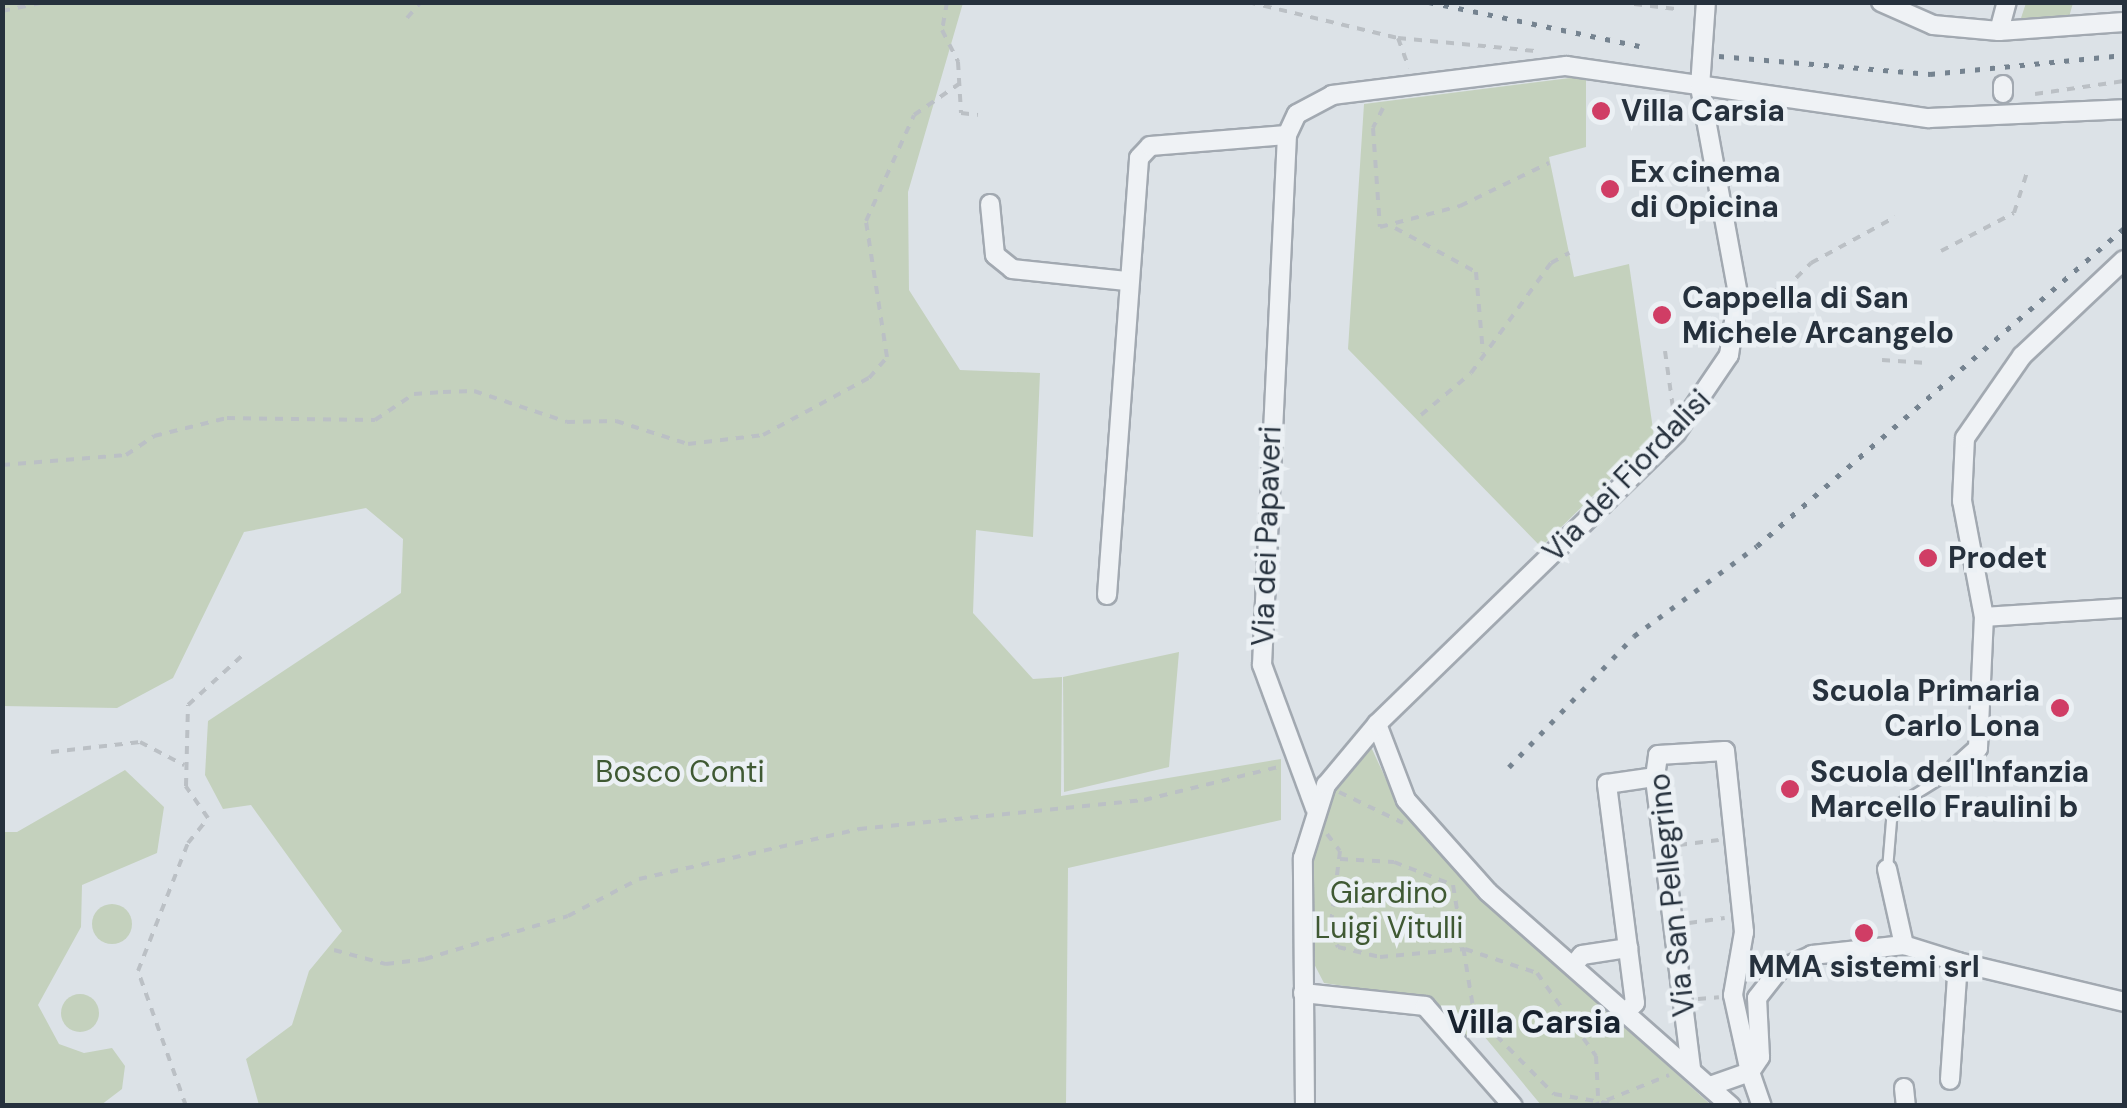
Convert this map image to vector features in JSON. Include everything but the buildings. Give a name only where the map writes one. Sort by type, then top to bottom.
[{"type":"street","name":"Via dei Fiordalisi","points":[[1313,815],[1326,785],[1377,724],[1676,433],[1716,384],[1740,321],[1700,87],[1706,2]]},
{"type":"street","points":[[1881,2],[1933,25],[2000,31],[2124,22]]},
{"type":"street","points":[[2000,31],[2007,2]]},
{"type":"street","points":[[1107,595],[1134,179],[1150,146],[1287,135],[1315,101],[1566,66],[1930,118],[2124,109]]},
{"type":"street","name":"Via dei Papaveri","points":[[1287,135],[1261,598],[1262,665],[1291,763],[1313,815]]},
{"type":"street","points":[[990,204],[996,255],[1012,268],[1126,281]]},
{"type":"street","points":[[1955,769],[1978,748],[1984,617],[1962,502],[1965,438],[2022,356],[2124,260]]},
{"type":"street","points":[[1984,617],[2124,608]]},
{"type":"street","points":[[1377,724],[1392,777],[1432,831],[1574,966],[1731,1106]]},
{"type":"street","name":"Via San Pellegrino","points":[[1692,1068],[1655,777],[1658,754],[1725,750],[1742,916],[1734,995],[1750,1072],[1762,1106]]},
{"type":"street","points":[[1628,1011],[1636,1002],[1608,784],[1655,777]]},
{"type":"street","points":[[1305,1106],[1304,993],[1313,815]]},
{"type":"street","points":[[1888,869],[1904,945]]},
{"type":"street","points":[[1710,1086],[1750,1072],[1760,1057],[1756,998],[1780,970],[1812,955],[1904,945],[2124,1002]]},
{"type":"street","points":[[1574,966],[1582,955],[1628,948]]},
{"type":"street","points":[[1950,1080],[1958,962]]},
{"type":"street","points":[[1304,993],[1424,1006],[1514,1106]]},
{"type":"lane","points":[[1888,869],[1892,808],[1955,769]]},
{"type":"path","points":[[2,11],[46,2]]},
{"type":"path","points":[[408,18],[421,2]]},
{"type":"path","points":[[947,2],[942,30],[959,84],[961,113],[978,116]]},
{"type":"path","points":[[1248,2],[1398,38],[1512,44],[1566,66]]},
{"type":"path","points":[[1618,2],[1676,9]]},
{"type":"path","points":[[1398,38],[1410,88]]},
{"type":"path","points":[[2003,89],[2124,81]]},
{"type":"path","points":[[2,465],[126,455],[154,436],[227,418],[375,420],[414,394],[442,392],[474,392],[567,422],[616,420],[688,444],[763,435],[869,378],[887,357],[866,221],[914,114],[959,84]]},
{"type":"path","points":[[1388,89],[1373,128],[1372,200],[1380,226],[1395,228],[1476,272],[1483,356]]},
{"type":"path","points":[[1395,228],[1550,163]]},
{"type":"path","points":[[1942,251],[2014,213],[2028,169]]},
{"type":"path","points":[[1738,294],[1786,290],[1811,263],[1894,217]]},
{"type":"path","points":[[1422,415],[1483,356],[1552,263],[1569,254]]},
{"type":"path","points":[[1665,351],[1676,433]]},
{"type":"path","points":[[1882,360],[1927,363]]},
{"type":"path","points":[[186,1106],[179,1080],[148,1021],[138,971],[188,843],[208,818],[184,766],[188,705],[246,652]]},
{"type":"path","points":[[51,752],[140,742],[184,766]]},
{"type":"path","points":[[334,950],[386,964],[425,959],[568,916],[639,879],[858,829],[1144,800],[1291,763]]},
{"type":"path","points":[[1326,785],[1432,831]]},
{"type":"path","points":[[1313,815],[1340,859],[1330,930],[1338,946],[1380,957],[1465,950],[1544,982],[1596,1056],[1598,1096],[1592,1106]]},
{"type":"path","points":[[1664,847],[1734,838]]},
{"type":"path","points":[[1340,859],[1394,862],[1453,885],[1465,950],[1464,976],[1483,1023],[1554,1094],[1598,1096],[1625,1106]]},
{"type":"path","points":[[1675,925],[1742,916]]},
{"type":"path","points":[[1685,1001],[1734,995]]},
{"type":"path","points":[[1598,1096],[1692,1068]]},
{"type":"green space","name":"Bosco Conti","points":[[3,2],[963,3],[908,192],[909,290],[960,370],[1040,373],[1033,537],[976,530],[973,613],[1033,679],[1062,677],[1061,796],[1281,759],[1281,820],[1068,868],[1066,1105],[259,1105],[246,1059],[292,1025],[309,971],[342,931],[251,805],[223,809],[205,775],[208,721],[401,593],[403,539],[366,508],[244,532],[173,678],[117,708],[3,706]]},
{"type":"green space","points":[[2026,2],[2073,3],[2069,17],[2021,18]]},
{"type":"green space","points":[[1586,76],[1586,147],[1549,157],[1574,277],[1629,264],[1654,436],[1541,547],[1348,349],[1364,104]]},
{"type":"green space","points":[[1179,652],[1169,767],[1064,792],[1063,677]]},
{"type":"green space","name":"Giardino Luigi Vitulli","points":[[1371,747],[1398,805],[1485,900],[1711,1105],[1541,1105],[1479,1030],[1467,1038],[1428,999],[1324,983],[1312,960],[1312,849],[1342,773]]},
{"type":"green space","points":[[125,770],[164,807],[157,853],[82,885],[81,927],[38,1005],[59,1044],[84,1053],[112,1048],[125,1066],[122,1089],[101,1105],[3,1105],[3,832],[17,832]]},
{"type":"green space","points":[[112,904],[126,910],[132,924],[126,938],[112,944],[98,938],[92,924],[98,910]]},
{"type":"green space","points":[[80,994],[94,999],[99,1013],[94,1027],[80,1032],[66,1027],[61,1013],[66,999]]},
{"type":"railway","points":[[1429,2],[1639,46]]},
{"type":"railway","points":[[1719,56],[1930,74],[2124,55]]},
{"type":"railway","points":[[1509,767],[1634,636],[1757,546],[2124,228]]},
{"type":"place","name":"Villa Carsia","points":[[1601,111]]},
{"type":"place","name":"Ex cinema di Opicina","points":[[1610,189]]},
{"type":"place","name":"Cappella di San Michele Arcangelo","points":[[1662,315]]},
{"type":"place","name":"Prodet","points":[[1928,558]]},
{"type":"place","name":"Scuola Primaria Carlo Lona","points":[[2060,708]]},
{"type":"place","name":"Scuola dell'Infanzia Marcello Fraulini b","points":[[1790,789]]},
{"type":"place","name":"MMA sistemi srl","points":[[1864,933]]},
{"type":"district","name":"Villa Carsia","points":[[1534,1022]]}]
